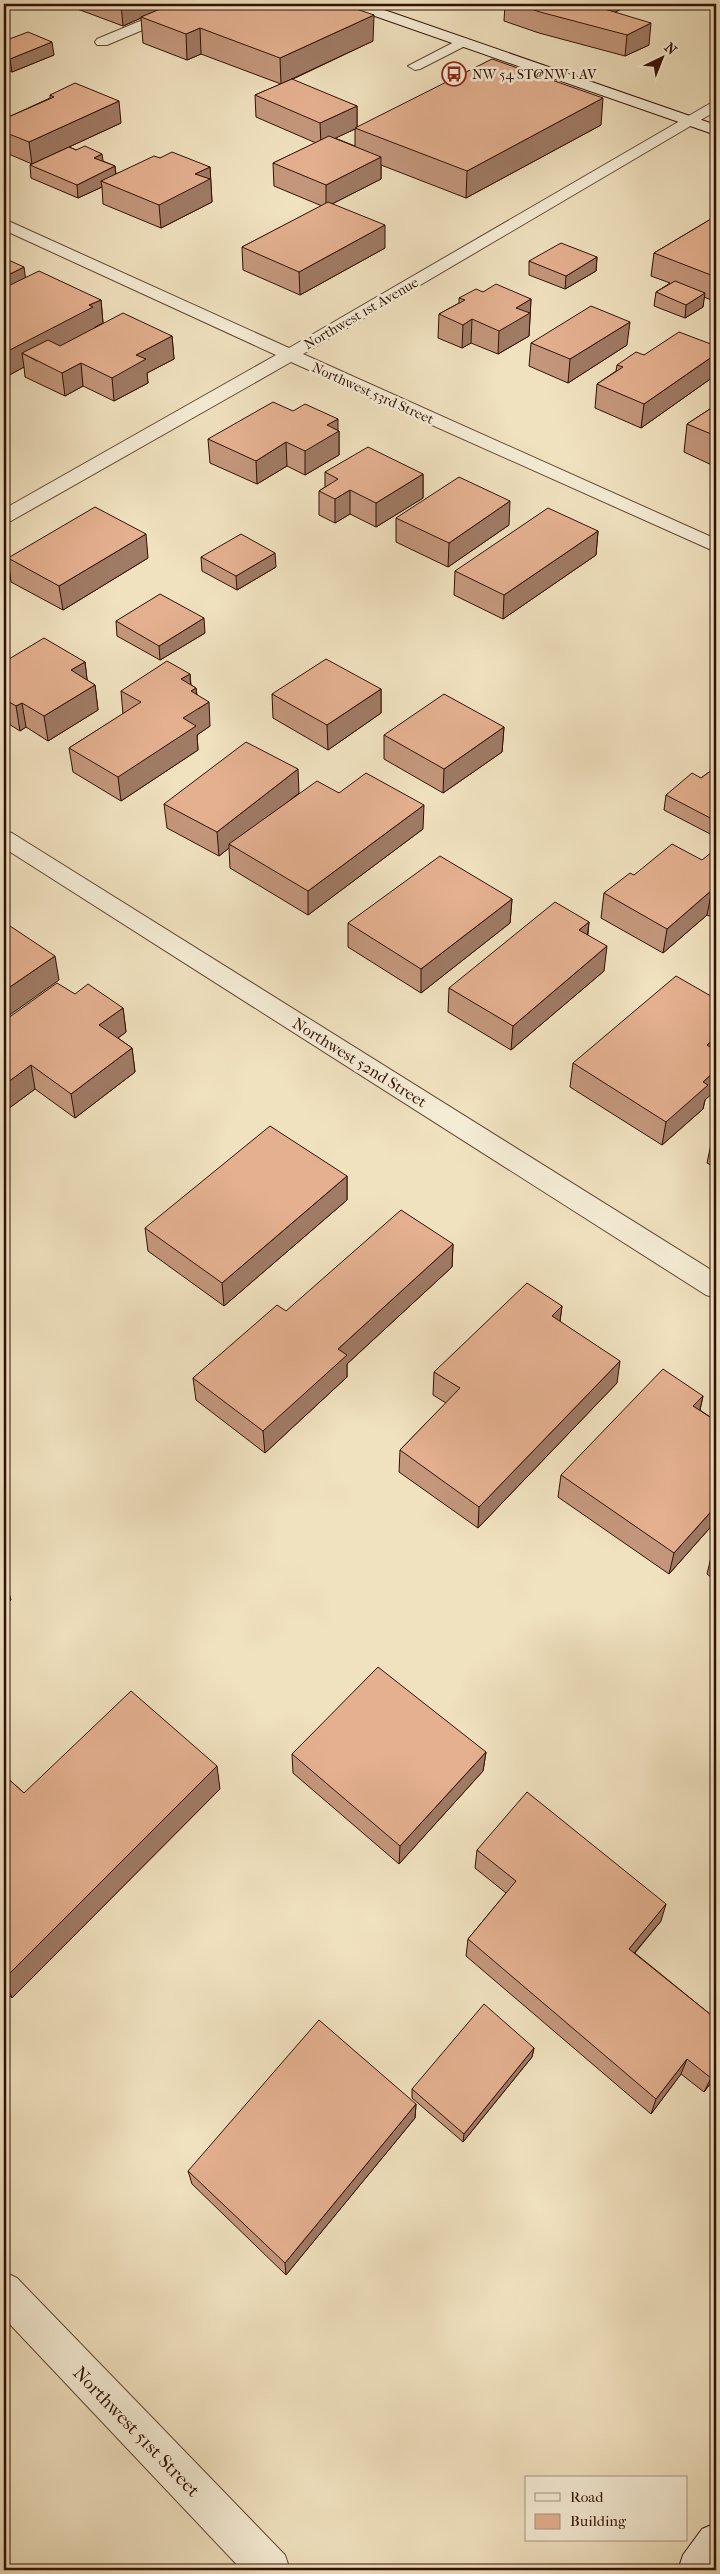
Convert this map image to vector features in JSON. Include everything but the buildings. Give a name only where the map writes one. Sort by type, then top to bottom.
[{"type":"street","points":[[102,42],[192,4]]},
{"type":"street","points":[[366,5],[462,42],[716,130]]},
{"type":"street","points":[[415,66],[462,42]]},
{"type":"street","name":"Northwest 1st Avenue","points":[[4,517],[290,355],[716,105]]},
{"type":"street","name":"Northwest 53rd Street","points":[[4,224],[290,355],[716,546]]},
{"type":"street","name":"Northwest 52nd Street","points":[[4,838],[716,1287]]},
{"type":"street","name":"Northwest 51st Street","points":[[4,2291],[270,2570]]},
{"type":"street","points":[[698,2570],[716,2543]]},
{"type":"place","name":"NW 54 ST@NW 1 AV","points":[[454,74]]}]
